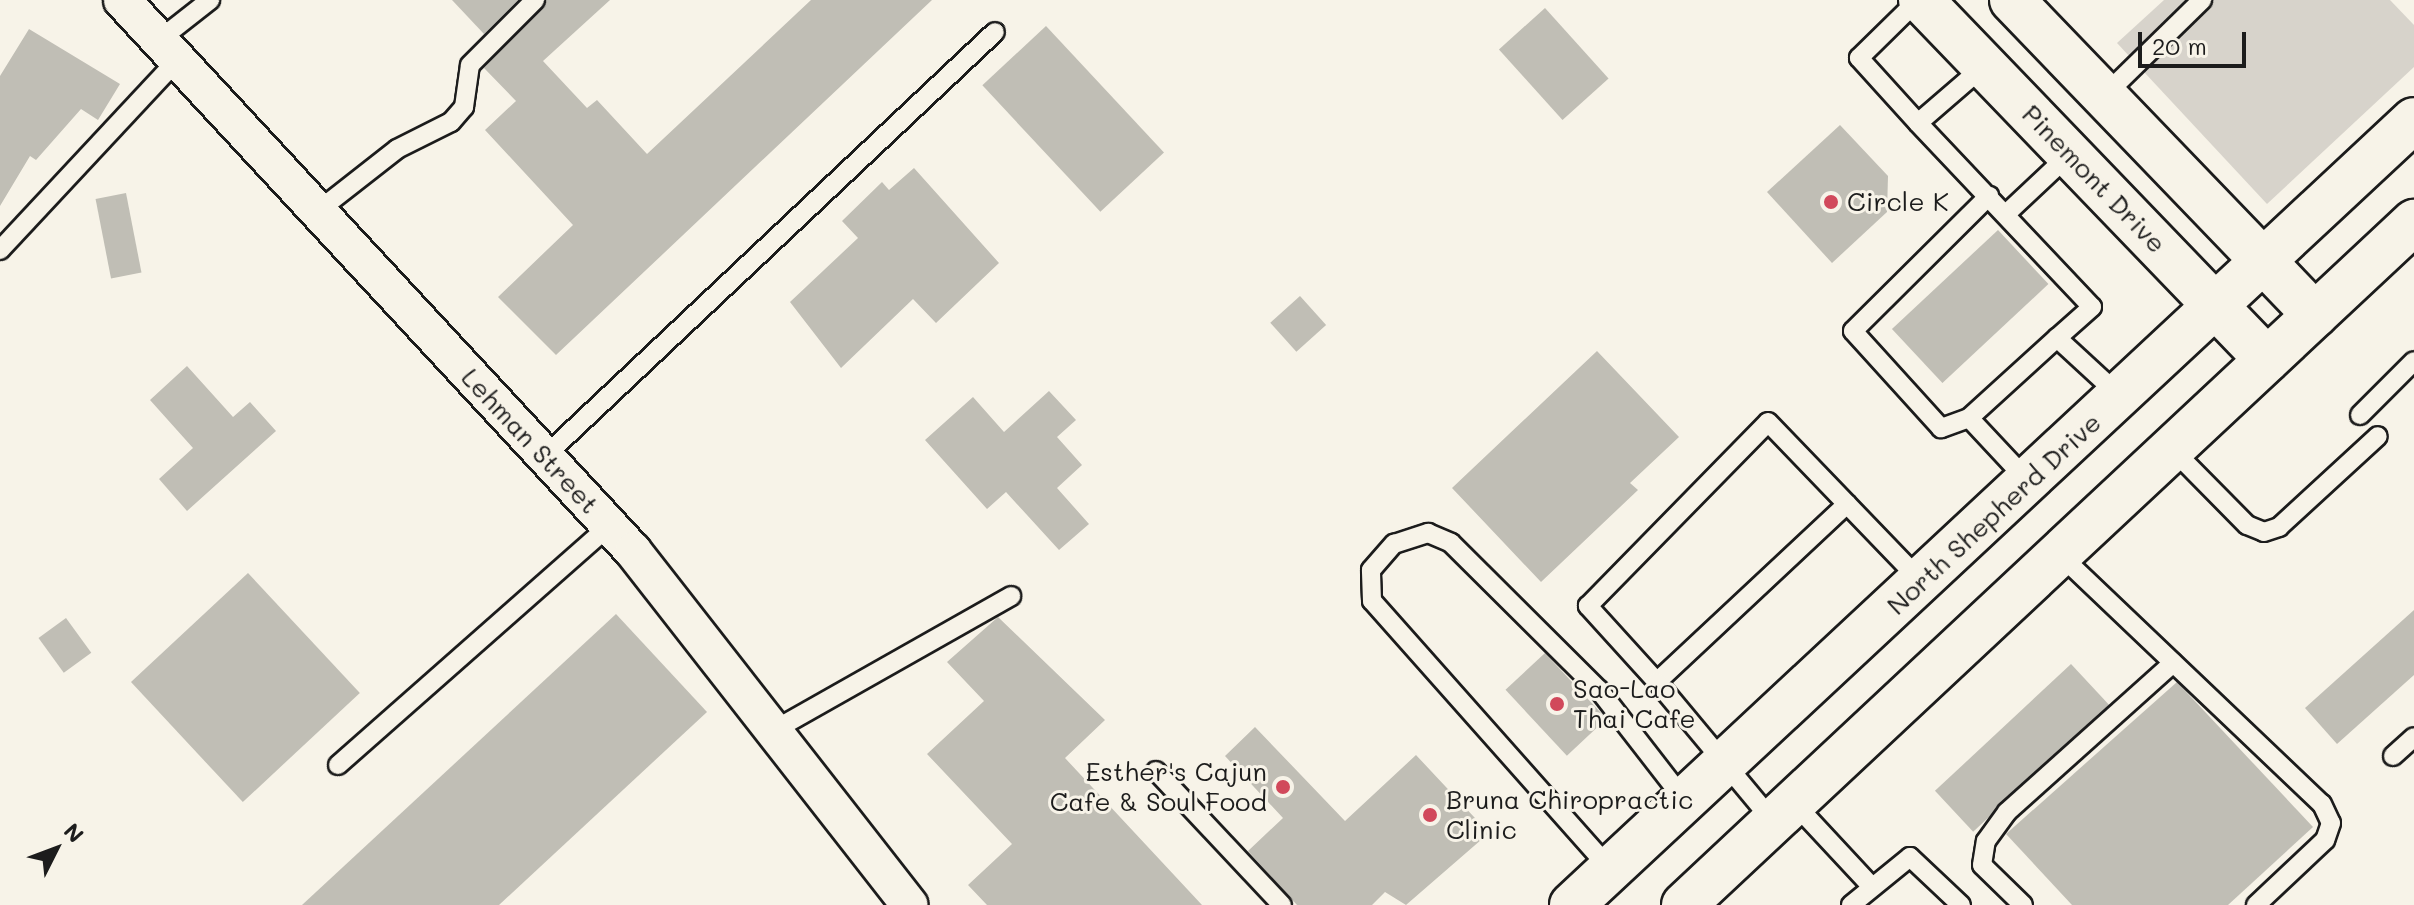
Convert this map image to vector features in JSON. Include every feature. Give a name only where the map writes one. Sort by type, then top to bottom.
[{"type":"main road","name":"Pinemont Drive","points":[[1920,0],[2267,360]]},
{"type":"main road","points":[[2012,0],[2315,315]]},
{"type":"main road","name":"North Shepherd Drive","points":[[1572,905],[1725,767],[2414,120]]},
{"type":"main road","points":[[1684,905],[2414,222]]},
{"type":"street","name":"Lehman Street","points":[[122,0],[609,526],[778,728],[910,905]]},
{"type":"lane","points":[[0,250],[210,0]]},
{"type":"lane","points":[[318,211],[397,149],[451,122],[464,107],[470,65],[535,0]]},
{"type":"lane","points":[[1920,0],[1859,58],[1918,123],[1989,196],[2092,307],[1969,418],[1941,428],[1853,331],[1989,196]]},
{"type":"lane","points":[[2105,95],[2202,0]]},
{"type":"lane","points":[[545,456],[995,32]]},
{"type":"lane","points":[[1918,123],[1984,66]]},
{"type":"lane","points":[[2006,214],[2070,154]]},
{"type":"lane","points":[[2057,338],[2120,396]]},
{"type":"lane","points":[[2360,415],[2414,361]]},
{"type":"lane","points":[[1969,418],[2029,481]]},
{"type":"lane","points":[[1871,886],[1725,767],[1657,682],[1588,606],[1768,422],[1921,581]]},
{"type":"lane","points":[[2171,448],[2247,525],[2264,532],[2279,527],[2378,436]]},
{"type":"lane","points":[[1657,682],[1847,504]]},
{"type":"lane","points":[[338,765],[609,526]]},
{"type":"lane","points":[[1611,870],[1372,601],[1371,570],[1394,544],[1428,533],[1451,543],[1599,690],[1686,802]]},
{"type":"lane","points":[[2058,553],[2322,804],[2331,823],[2325,840],[2256,905]]},
{"type":"lane","points":[[778,728],[1011,596]]},
{"type":"lane","points":[[2023,905],[1982,865],[1986,841],[2007,812],[2173,663]]},
{"type":"lane","points":[[2393,756],[2414,737]]},
{"type":"lane","points":[[1156,771],[1282,905]]},
{"type":"lane","points":[[1851,905],[1899,859],[1919,862],[1961,905]]},
{"type":"shaded area","points":[[2164,0],[2390,0],[2414,25],[2414,67],[2267,204],[2117,43]]},
{"type":"building","points":[[452,0],[518,0],[484,34]]},
{"type":"building","points":[[547,0],[610,0],[543,61],[587,108],[597,100],[647,154],[811,0],[932,0],[556,355],[498,297],[573,225],[485,130],[516,101],[484,68]]},
{"type":"building","points":[[1545,8],[1609,79],[1562,120],[1499,49]]},
{"type":"building","points":[[1046,26],[1164,153],[1100,212],[982,85]]},
{"type":"building","points":[[29,29],[120,84],[98,120],[81,109],[36,160],[30,156],[0,206],[0,76]]},
{"type":"building","name":"Circle K","points":[[1840,125],[1888,176],[1887,212],[1832,263],[1767,192]]},
{"type":"building","points":[[914,168],[999,263],[936,323],[913,299],[841,368],[790,302],[858,238],[842,221],[882,182],[889,190]]},
{"type":"building","points":[[126,193],[141,273],[111,278],[96,199]]},
{"type":"building","points":[[1998,230],[2048,284],[1942,383],[1892,329]]},
{"type":"building","points":[[1300,296],[1326,325],[1296,352],[1270,323]]},
{"type":"building","points":[[1597,351],[1679,437],[1630,483],[1638,490],[1541,582],[1452,488]]},
{"type":"building","points":[[187,366],[233,417],[250,402],[276,431],[187,511],[159,479],[193,448],[150,400]]},
{"type":"building","points":[[1049,391],[1076,420],[1057,437],[1082,465],[1057,488],[1089,524],[1059,550],[1006,492],[987,509],[925,440],[973,397],[1004,432]]},
{"type":"building","points":[[248,573],[360,693],[243,802],[131,682]]},
{"type":"building","points":[[2414,610],[2414,675],[2337,744],[2305,708]]},
{"type":"building","points":[[616,614],[707,712],[499,905],[302,905]]},
{"type":"building","points":[[998,617],[1105,720],[1065,758],[1202,905],[987,905],[968,885],[1012,844],[927,754],[984,701],[947,662]]},
{"type":"building","points":[[66,618],[91,653],[64,673],[38,638]]},
{"type":"building","name":"Sao-Lao Thai Cafe","points":[[1545,653],[1606,719],[1567,756],[1506,690]]},
{"type":"building","points":[[2071,664],[2109,705],[1973,832],[1935,791]]},
{"type":"building","points":[[2177,682],[2313,827],[2228,905],[2072,905],[2006,834]]},
{"type":"building","points":[[1255,727],[1345,821],[1416,755],[1489,833],[1406,905],[1385,892],[1372,905],[1297,905],[1248,851],[1283,818],[1225,756]]},
{"type":"place","name":"Circle K","points":[[1831,202]]},
{"type":"place","name":"Sao-Lao Thai Cafe","points":[[1557,704]]},
{"type":"place","name":"Esther's Cajun Cafe & Soul Food","points":[[1283,787]]},
{"type":"place","name":"Bruna Chiropractic Clinic","points":[[1430,815]]}]
